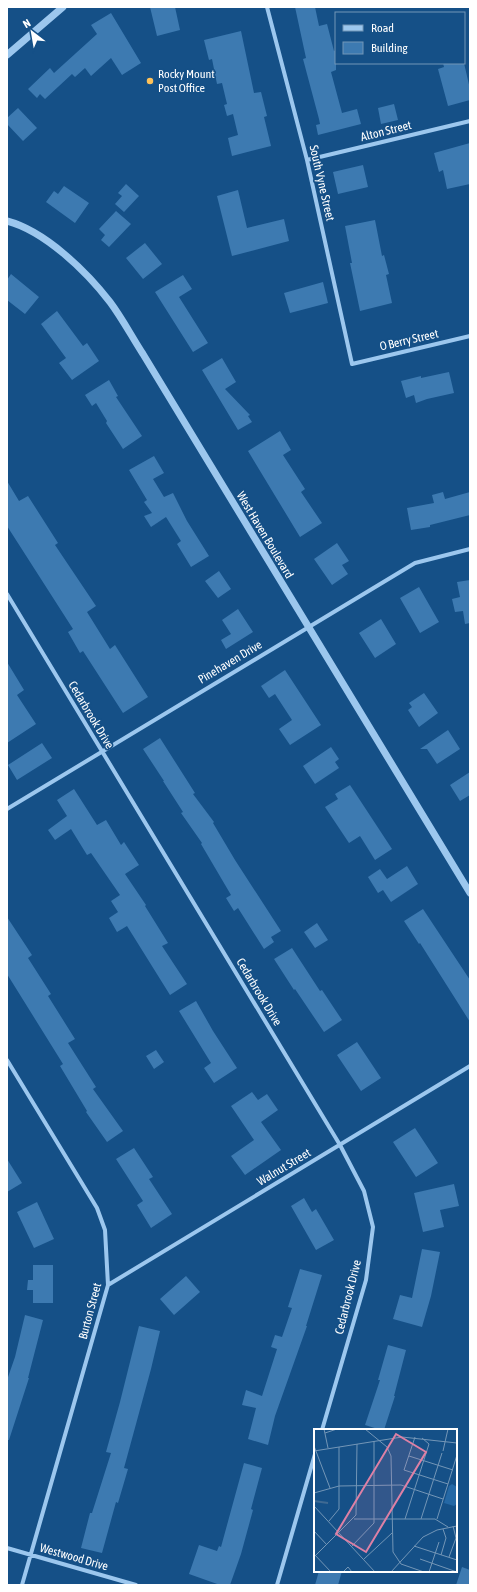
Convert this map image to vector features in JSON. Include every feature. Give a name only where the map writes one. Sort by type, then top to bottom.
[{"type":"street","points":[[7,55],[63,7]]},
{"type":"street","name":"South Vyne Street","points":[[267,7],[306,160],[352,364]]},
{"type":"street","name":"Alton Street","points":[[306,160],[470,121]]},
{"type":"street","name":"West Haven Boulevard","points":[[7,221],[16,223],[38,235],[58,250],[81,270],[110,303],[147,361],[470,893]]},
{"type":"street","name":"O Berry Street","points":[[352,364],[470,336]]},
{"type":"street","name":"Pinehaven Drive","points":[[7,809],[415,563],[470,549]]},
{"type":"street","name":"Cedarbrook Drive","points":[[7,594],[340,1145],[364,1191],[373,1227],[366,1280],[322,1429]]},
{"type":"street","name":"Burton Street","points":[[7,1060],[97,1208],[105,1230],[108,1285],[22,1585]]},
{"type":"street","name":"Walnut Street","points":[[108,1285],[470,1066]]},
{"type":"street","points":[[277,1585],[314,1457]]},
{"type":"street","name":"Westwood Drive","points":[[7,1548],[136,1585]]},
{"type":"building","points":[[150,7],[175,7],[180,30],[157,36]]},
{"type":"building","points":[[295,7],[315,7],[319,26],[327,24],[335,50],[336,70],[331,72],[342,113],[357,109],[361,124],[318,135],[316,125],[320,124],[303,59],[306,58]]},
{"type":"building","points":[[111,13],[141,63],[122,75],[111,58],[91,76],[85,68],[75,77],[72,74],[45,99],[40,94],[37,98],[28,89],[50,68],[54,73],[97,34],[91,25]]},
{"type":"building","points":[[241,31],[254,93],[261,92],[267,116],[264,117],[271,146],[232,156],[228,138],[238,135],[233,114],[227,116],[224,105],[227,104],[222,83],[217,84],[212,59],[209,60],[204,40]]},
{"type":"building","points":[[443,64],[464,64],[470,89],[470,100],[448,106],[438,69],[444,67]]},
{"type":"building","points":[[394,104],[398,120],[381,124],[378,108]]},
{"type":"building","points":[[18,108],[37,128],[23,141],[7,124],[7,118]]},
{"type":"building","points":[[470,143],[470,184],[447,189],[443,170],[439,172],[434,153]]},
{"type":"building","points":[[363,165],[368,187],[338,194],[333,172]]},
{"type":"building","points":[[126,184],[139,196],[124,212],[115,204],[122,196],[118,193]]},
{"type":"building","points":[[64,186],[89,203],[75,223],[46,202],[54,191],[58,194]]},
{"type":"building","points":[[238,190],[247,228],[284,219],[289,241],[232,256],[217,196]]},
{"type":"building","points":[[116,211],[131,224],[109,247],[101,240],[105,235],[99,229]]},
{"type":"building","points":[[375,220],[382,256],[384,255],[389,274],[386,275],[392,303],[360,311],[350,263],[352,263],[345,226]]},
{"type":"building","points":[[145,243],[162,264],[143,279],[126,258]]},
{"type":"building","points":[[11,274],[39,297],[25,314],[7,300],[7,280]]},
{"type":"building","points":[[183,275],[192,289],[179,297],[208,343],[193,352],[155,292]]},
{"type":"building","points":[[323,282],[328,303],[290,313],[284,293]]},
{"type":"building","points":[[57,311],[83,346],[87,343],[99,361],[72,380],[59,363],[66,358],[41,324]]},
{"type":"building","points":[[222,358],[236,382],[225,389],[250,415],[248,416],[252,422],[238,430],[202,370]]},
{"type":"building","points":[[449,372],[454,393],[416,403],[414,395],[406,398],[401,381],[421,376],[421,378]]},
{"type":"building","points":[[109,380],[118,396],[116,397],[142,436],[123,449],[106,423],[107,421],[96,403],[92,406],[85,395]]},
{"type":"building","points":[[280,431],[291,450],[283,455],[305,489],[301,492],[322,523],[300,537],[248,451]]},
{"type":"building","points":[[154,456],[164,473],[153,479],[164,497],[173,493],[187,521],[209,556],[191,567],[177,544],[181,541],[166,517],[151,527],[144,516],[152,513],[144,502],[147,500],[129,470]]},
{"type":"building","points":[[7,481],[19,501],[28,496],[58,543],[55,545],[96,606],[87,612],[110,649],[115,645],[148,697],[123,713],[83,651],[80,653],[68,632],[73,629],[7,526]]},
{"type":"building","points":[[443,492],[445,499],[470,492],[470,515],[430,525],[430,527],[411,530],[407,508],[434,503],[432,495]]},
{"type":"building","points":[[337,543],[349,561],[342,565],[348,574],[332,585],[314,559]]},
{"type":"building","points":[[219,571],[231,589],[218,598],[205,581]]},
{"type":"building","points":[[470,580],[470,623],[465,624],[463,611],[455,612],[452,599],[460,597],[457,582]]},
{"type":"building","points":[[419,587],[439,622],[420,633],[400,598]]},
{"type":"building","points":[[238,609],[253,632],[226,649],[221,640],[231,634],[222,620]]},
{"type":"building","points":[[381,619],[396,644],[375,658],[359,633]]},
{"type":"building","points":[[7,662],[24,690],[17,695],[36,724],[7,743]]},
{"type":"building","points":[[285,670],[321,725],[290,745],[279,729],[292,720],[275,694],[269,698],[261,686]]},
{"type":"building","points":[[424,693],[438,713],[419,727],[408,710],[412,707],[409,703]]},
{"type":"building","points":[[448,730],[460,749],[437,764],[427,749],[420,749]]},
{"type":"building","points":[[160,738],[195,793],[193,794],[214,822],[213,823],[235,860],[281,931],[271,937],[274,942],[264,949],[238,908],[234,911],[226,898],[231,895],[201,844],[202,843],[181,813],[183,812],[143,749]]},
{"type":"building","points":[[42,743],[52,758],[17,780],[8,765]]},
{"type":"building","points":[[331,747],[339,759],[335,762],[339,768],[315,784],[303,766]]},
{"type":"building","points":[[470,772],[470,795],[460,801],[450,785]]},
{"type":"building","points":[[350,785],[392,849],[375,860],[360,836],[349,843],[325,807],[338,799],[335,794]]},
{"type":"building","points":[[74,789],[97,825],[106,820],[121,845],[124,842],[139,865],[125,874],[146,905],[145,906],[168,943],[162,946],[187,984],[170,995],[127,926],[117,932],[109,918],[118,912],[111,901],[120,895],[91,853],[87,855],[71,829],[55,840],[48,830],[67,816],[57,800]]},
{"type":"building","points":[[407,866],[418,884],[391,902],[383,890],[378,893],[368,877],[380,869],[387,879]]},
{"type":"building","points":[[423,909],[470,980],[470,1022],[420,943],[419,944],[404,921]]},
{"type":"building","points":[[7,917],[32,955],[28,958],[51,994],[48,996],[75,1039],[68,1043],[96,1087],[93,1089],[123,1131],[107,1142],[86,1112],[87,1111],[60,1066],[63,1064],[7,974]]},
{"type":"building","points":[[317,923],[328,940],[315,948],[304,932]]},
{"type":"building","points":[[292,948],[320,991],[322,990],[342,1020],[324,1032],[274,959]]},
{"type":"building","points":[[196,1001],[237,1068],[214,1083],[204,1068],[211,1063],[179,1011]]},
{"type":"building","points":[[357,1042],[381,1078],[361,1091],[337,1055]]},
{"type":"building","points":[[156,1050],[164,1062],[154,1069],[146,1056]]},
{"type":"building","points":[[252,1092],[258,1100],[267,1094],[278,1110],[261,1122],[281,1150],[245,1175],[231,1156],[254,1140],[231,1106]]},
{"type":"building","points":[[415,1128],[438,1163],[416,1177],[393,1142]]},
{"type":"building","points":[[134,1148],[153,1177],[149,1179],[172,1214],[151,1228],[137,1205],[143,1201],[116,1159]]},
{"type":"building","points":[[7,1159],[22,1183],[7,1192]]},
{"type":"building","points":[[454,1184],[459,1206],[440,1210],[444,1227],[423,1232],[414,1193]]},
{"type":"building","points":[[304,1198],[312,1212],[316,1209],[334,1240],[316,1250],[291,1206]]},
{"type":"building","points":[[37,1202],[54,1239],[34,1248],[17,1212]]},
{"type":"building","points":[[422,1249],[440,1252],[431,1296],[422,1327],[393,1319],[400,1295],[412,1298]]},
{"type":"building","points":[[33,1265],[53,1265],[53,1303],[33,1303],[33,1290],[27,1290],[28,1280],[33,1280]]},
{"type":"building","points":[[300,1269],[322,1275],[307,1326],[275,1416],[268,1445],[248,1439],[256,1408],[242,1405],[246,1390],[262,1396],[277,1349],[271,1347],[275,1335],[282,1337],[292,1308],[288,1307]]},
{"type":"building","points":[[186,1276],[200,1292],[174,1315],[160,1299]]},
{"type":"building","points":[[25,1315],[43,1320],[29,1378],[9,1440],[7,1440],[7,1380],[15,1357]]},
{"type":"building","points":[[139,1326],[160,1331],[124,1468],[128,1469],[118,1503],[116,1502],[102,1553],[81,1548],[90,1513],[92,1513],[111,1453],[106,1452]]},
{"type":"building","points":[[388,1345],[406,1350],[395,1396],[384,1429],[378,1429],[365,1425],[380,1380],[378,1380]]},
{"type":"building","points":[[244,1463],[262,1468],[251,1509],[253,1510],[241,1554],[230,1585],[220,1585],[189,1574],[199,1545],[217,1551],[219,1546],[221,1547]]},
{"type":"building","points":[[462,1567],[470,1570],[470,1585],[456,1585]]},
{"type":"building","points":[[319,1572],[342,1572],[338,1585],[315,1585]]},
{"type":"place","name":"Rocky Mount Post Office","points":[[150,81]]}]
